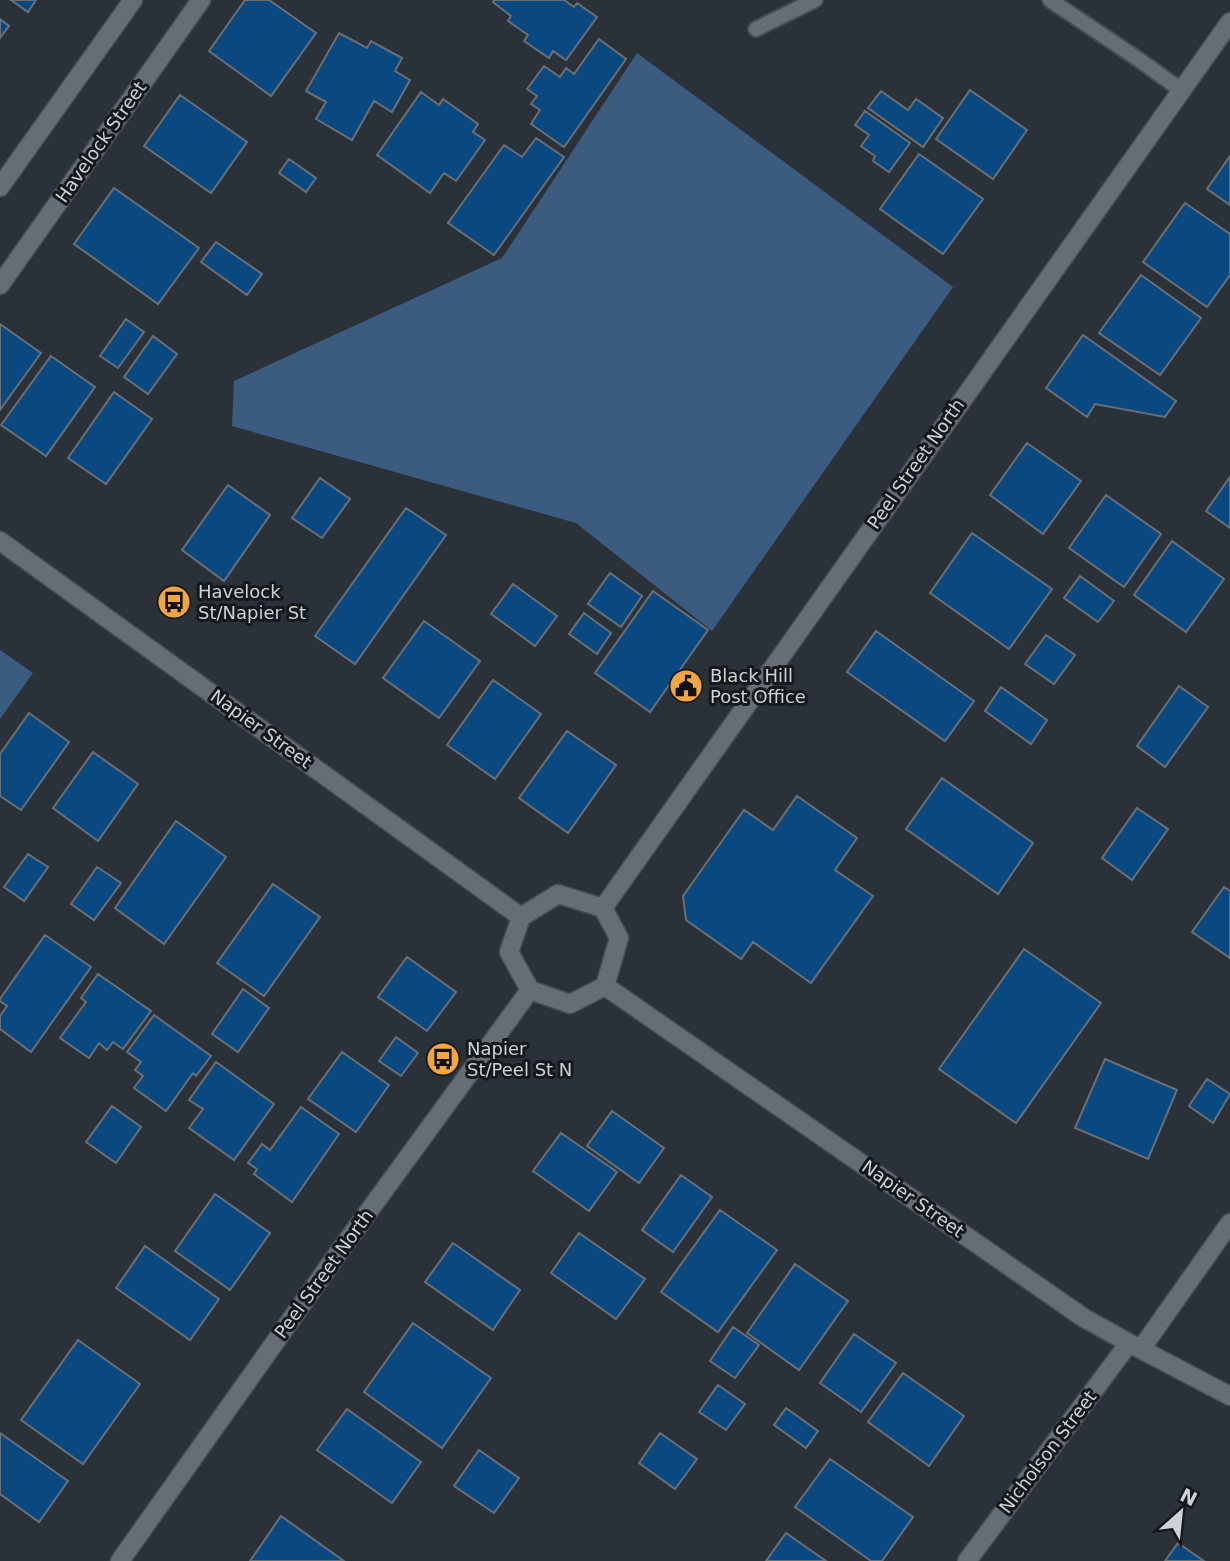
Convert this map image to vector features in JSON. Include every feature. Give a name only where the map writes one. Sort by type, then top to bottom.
[{"type":"street","points":[[0,187],[133,0]]},
{"type":"street","name":"Havelock Street","points":[[0,285],[201,0]]},
{"type":"street","name":"Peel Street North","points":[[603,908],[1230,22]]},
{"type":"street","name":"Napier Street","points":[[0,541],[522,917]]},
{"type":"street","points":[[558,894],[603,908],[619,938],[605,986],[570,1004],[530,990],[509,952],[522,917],[558,894]]},
{"type":"street","name":"Napier Street","points":[[605,986],[1084,1318],[1230,1396]]},
{"type":"street","name":"Peel Street North","points":[[120,1561],[339,1252],[530,990]]},
{"type":"street","name":"Nicholson Street","points":[[967,1561],[1230,1223]]},
{"type":"lane","points":[[756,29],[815,0]]},
{"type":"lane","points":[[1049,0],[1181,90]]},
{"type":"shaded area","points":[[637,53],[953,287],[712,631],[576,523],[232,426],[234,381],[502,258]]},
{"type":"shaded area","points":[[0,650],[33,673],[0,719]]},
{"type":"building","points":[[11,0],[36,0],[28,12]]},
{"type":"building","points":[[245,0],[269,0],[316,33],[271,96],[209,51]]},
{"type":"building","points":[[564,0],[574,7],[577,3],[597,17],[566,60],[553,51],[549,58],[524,41],[528,35],[508,21],[511,16],[493,2]]},
{"type":"building","points":[[0,19],[9,26],[0,38]]},
{"type":"building","points":[[339,33],[367,48],[371,41],[402,58],[395,71],[410,80],[392,112],[374,101],[352,140],[316,119],[326,102],[306,91]]},
{"type":"building","points":[[599,39],[626,59],[564,147],[531,124],[540,110],[531,104],[537,96],[527,89],[544,66],[560,77],[566,68],[574,74]]},
{"type":"building","points":[[970,90],[1027,130],[993,179],[936,139]]},
{"type":"building","points":[[881,91],[908,110],[916,99],[943,118],[923,147],[868,108]]},
{"type":"building","points":[[421,92],[439,105],[443,99],[478,124],[473,132],[485,140],[456,181],[444,173],[430,193],[377,155]]},
{"type":"building","points":[[180,95],[247,142],[211,193],[144,146]]},
{"type":"building","points":[[865,111],[910,143],[889,172],[873,161],[875,156],[861,146],[869,135],[855,125]]},
{"type":"building","points":[[536,138],[564,157],[494,255],[448,223],[504,145],[522,157]]},
{"type":"building","points":[[919,154],[983,199],[943,254],[880,209]]},
{"type":"building","points":[[1230,156],[1230,205],[1207,189]]},
{"type":"building","points":[[289,159],[316,178],[306,192],[279,173]]},
{"type":"building","points":[[114,188],[199,248],[158,304],[74,244]]},
{"type":"building","points":[[1185,203],[1230,234],[1230,275],[1207,307],[1143,262]]},
{"type":"building","points":[[216,242],[262,274],[247,295],[201,262]]},
{"type":"building","points":[[1141,275],[1201,318],[1160,375],[1099,333]]},
{"type":"building","points":[[126,319],[144,332],[118,368],[100,356]]},
{"type":"building","points":[[0,324],[41,353],[0,410]]},
{"type":"building","points":[[1083,335],[1176,401],[1165,417],[1095,404],[1087,417],[1046,388]]},
{"type":"building","points":[[153,336],[177,354],[148,394],[124,377]]},
{"type":"building","points":[[51,356],[95,387],[46,456],[1,425]]},
{"type":"building","points":[[114,392],[152,419],[106,484],[68,458]]},
{"type":"building","points":[[1027,443],[1081,481],[1043,534],[990,495]]},
{"type":"building","points":[[1230,477],[1230,528],[1206,511]]},
{"type":"building","points":[[320,478],[350,499],[322,538],[292,518]]},
{"type":"building","points":[[228,485],[270,515],[224,581],[182,550]]},
{"type":"building","points":[[1106,495],[1161,534],[1124,587],[1069,548]]},
{"type":"building","points":[[406,508],[446,535],[355,664],[315,636]]},
{"type":"building","points":[[972,533],[1052,589],[1009,649],[930,593]]},
{"type":"building","points":[[1172,541],[1224,579],[1186,632],[1134,595]]},
{"type":"building","points":[[610,573],[642,596],[621,627],[588,604]]},
{"type":"building","points":[[1080,576],[1114,601],[1098,622],[1064,598]]},
{"type":"building","points":[[513,584],[557,616],[535,646],[491,614]]},
{"type":"building","points":[[653,591],[708,630],[650,712],[595,673]]},
{"type":"building","points":[[584,613],[611,633],[597,654],[569,634]]},
{"type":"building","points":[[424,621],[480,661],[439,718],[383,678]]},
{"type":"building","points":[[876,631],[974,701],[945,741],[847,672]]},
{"type":"building","points":[[1046,635],[1075,655],[1054,684],[1025,664]]},
{"type":"building","points":[[493,680],[541,714],[495,779],[447,745]]},
{"type":"building","points":[[1179,686],[1208,707],[1165,767],[1137,746]]},
{"type":"building","points":[[1001,687],[1047,720],[1031,744],[985,711]]},
{"type":"building","points":[[29,713],[69,742],[21,810],[0,796],[0,754]]},
{"type":"building","points":[[567,731],[616,765],[568,833],[519,798]]},
{"type":"building","points":[[93,752],[138,784],[98,841],[53,808]]},
{"type":"building","points":[[942,778],[1033,843],[998,894],[906,829]]},
{"type":"building","points":[[797,796],[857,838],[835,870],[873,896],[811,983],[753,942],[741,959],[686,920],[683,896],[744,810],[773,830]]},
{"type":"building","points":[[1137,808],[1168,829],[1132,880],[1102,858]]},
{"type":"building","points":[[176,821],[226,857],[164,944],[115,908]]},
{"type":"building","points":[[28,854],[48,867],[24,901],[4,887]]},
{"type":"building","points":[[97,867],[121,883],[94,920],[71,904]]},
{"type":"building","points":[[273,884],[320,917],[264,996],[217,963]]},
{"type":"building","points":[[1224,887],[1230,891],[1230,958],[1192,932]]},
{"type":"building","points":[[45,935],[91,967],[31,1052],[0,1029],[0,1016],[7,1006],[0,999]]},
{"type":"building","points":[[1024,949],[1101,1003],[1016,1123],[939,1069]]},
{"type":"building","points":[[407,957],[456,992],[427,1031],[378,997]]},
{"type":"building","points":[[98,974],[151,1011],[123,1049],[113,1042],[107,1050],[99,1043],[89,1058],[60,1038],[86,1002],[81,998]]},
{"type":"building","points":[[243,989],[269,1008],[238,1052],[212,1034]]},
{"type":"building","points":[[154,1015],[211,1056],[196,1076],[193,1073],[166,1111],[134,1088],[143,1076],[135,1070],[141,1062],[127,1052]]},
{"type":"building","points":[[396,1037],[418,1053],[401,1076],[379,1061]]},
{"type":"building","points":[[342,1052],[389,1085],[356,1132],[308,1099]]},
{"type":"building","points":[[1105,1059],[1177,1090],[1148,1159],[1075,1128]]},
{"type":"building","points":[[216,1062],[274,1104],[234,1160],[189,1128],[203,1109],[189,1100]]},
{"type":"building","points":[[1207,1079],[1230,1094],[1213,1123],[1189,1106]]},
{"type":"building","points":[[112,1106],[141,1127],[116,1163],[86,1142]]},
{"type":"building","points":[[301,1107],[339,1134],[292,1202],[254,1174],[257,1169],[248,1163],[262,1144],[270,1150]]},
{"type":"building","points":[[612,1111],[664,1148],[639,1183],[587,1146]]},
{"type":"building","points":[[561,1133],[617,1172],[589,1211],[533,1171]]},
{"type":"building","points":[[681,1175],[712,1197],[673,1252],[642,1230]]},
{"type":"building","points":[[215,1194],[270,1233],[230,1290],[175,1251]]},
{"type":"building","points":[[720,1210],[777,1250],[718,1332],[661,1292]]},
{"type":"building","points":[[579,1233],[645,1279],[616,1319],[551,1273]]},
{"type":"building","points":[[453,1243],[520,1290],[493,1330],[425,1282]]},
{"type":"building","points":[[145,1246],[219,1299],[190,1340],[116,1288]]},
{"type":"building","points":[[795,1264],[848,1301],[799,1370],[747,1333]]},
{"type":"building","points":[[413,1323],[491,1378],[442,1448],[364,1392]]},
{"type":"building","points":[[733,1327],[759,1345],[735,1378],[710,1361]]},
{"type":"building","points":[[854,1334],[896,1363],[861,1412],[820,1383]]},
{"type":"building","points":[[78,1340],[140,1384],[83,1464],[21,1420]]},
{"type":"building","points":[[903,1373],[964,1416],[929,1466],[868,1422]]},
{"type":"building","points":[[718,1385],[745,1404],[726,1430],[699,1412]]},
{"type":"building","points":[[786,1408],[818,1431],[806,1448],[774,1425]]},
{"type":"building","points":[[347,1409],[421,1462],[392,1503],[317,1450]]},
{"type":"building","points":[[0,1433],[68,1481],[39,1522],[0,1494]]},
{"type":"building","points":[[660,1433],[697,1459],[675,1489],[639,1463]]},
{"type":"building","points":[[479,1450],[519,1478],[494,1513],[454,1486]]},
{"type":"building","points":[[830,1459],[913,1517],[882,1561],[871,1561],[795,1507]]},
{"type":"building","points":[[281,1516],[344,1561],[250,1561]]},
{"type":"building","points":[[786,1533],[826,1561],[766,1561]]},
{"type":"building","points":[[1178,1543],[1204,1561],[1165,1561]]},
{"type":"place","name":"Havelock St/Napier St","points":[[174,602]]},
{"type":"place","name":"Black Hill Post Office","points":[[686,686]]},
{"type":"place","name":"Napier St/Peel St N","points":[[443,1059]]}]
